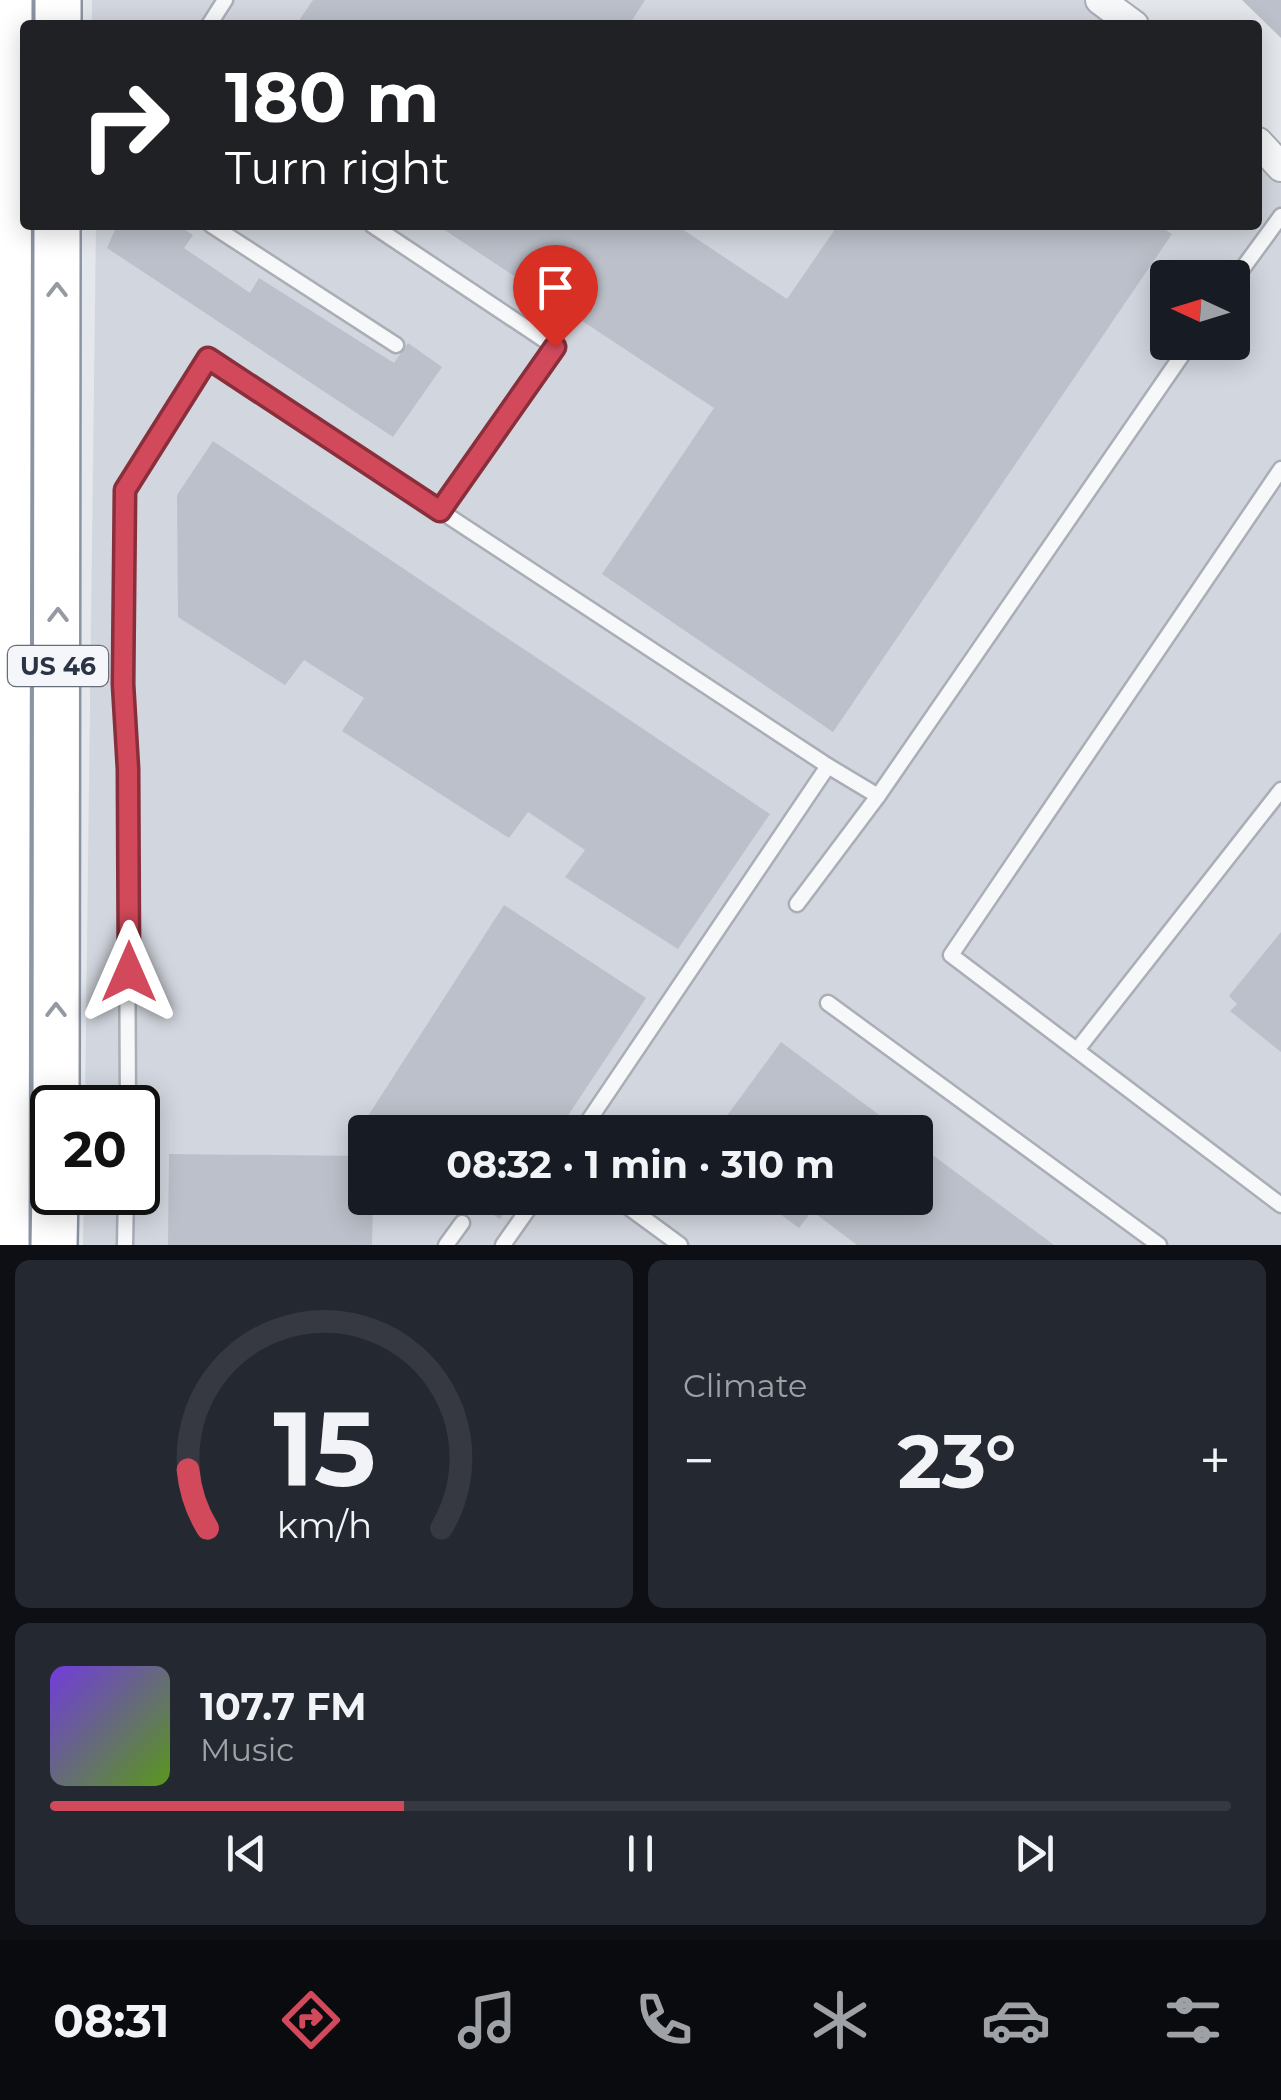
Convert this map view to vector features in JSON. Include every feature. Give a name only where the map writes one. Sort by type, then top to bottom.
[{"type":"highway","name":"US 46","points":[[4,1242],[6,22]]},
{"type":"highway","name":"US 46","points":[[56,1085],[61,232]]},
{"type":"highway","points":[[54,1245],[55,1215]]},
{"type":"street","points":[[1100,0],[1127,20]]},
{"type":"street","points":[[1262,146],[1281,167]]},
{"type":"lane","points":[[1249,260],[1281,216]]},
{"type":"lane","points":[[219,230],[396,345]]},
{"type":"lane","points":[[380,230],[555,347],[440,511]]},
{"type":"lane","points":[[128,1085],[125,490],[208,358],[878,796]]},
{"type":"lane","points":[[797,904],[878,796],[1179,360]]},
{"type":"lane","points":[[1281,468],[951,955],[1281,1206]]},
{"type":"lane","points":[[592,1115],[828,766]]},
{"type":"lane","points":[[1076,1050],[1281,790]]},
{"type":"lane","points":[[828,1003],[1159,1245]]},
{"type":"lane","points":[[125,1245],[126,1215]]},
{"type":"lane","points":[[503,1245],[524,1215]]},
{"type":"lane","points":[[639,1215],[680,1245]]},
{"type":"lane","points":[[446,1245],[462,1224]]},
{"type":"shaded area","points":[[92,0],[1102,0],[1128,20],[92,20]]},
{"type":"shaded area","points":[[1262,138],[1281,155],[1281,1245],[83,1245],[84,1215],[160,1215],[160,1085],[85,1085],[96,230],[1262,230]]},
{"type":"building","points":[[313,0],[645,0],[632,20],[299,20]]},
{"type":"building","points":[[1242,0],[1281,0],[1281,38]]},
{"type":"building","points":[[115,230],[186,230],[193,235],[184,248],[250,293],[259,278],[394,363],[408,343],[442,367],[393,437],[107,248]]},
{"type":"building","points":[[445,230],[684,230],[787,299],[835,230],[1166,230],[1172,234],[1154,260],[1150,260],[1150,266],[833,732],[602,574],[714,408]]},
{"type":"building","points":[[213,441],[770,814],[678,949],[565,877],[585,850],[528,812],[509,838],[342,731],[364,698],[304,660],[285,685],[178,617],[177,495]]},
{"type":"building","points":[[504,905],[646,998],[568,1115],[369,1115]]},
{"type":"building","points":[[1281,932],[1281,1052],[1230,1011],[1237,1004],[1229,996]]},
{"type":"building","points":[[781,1042],[879,1115],[727,1115]]},
{"type":"building","points":[[169,1154],[348,1156],[348,1215],[373,1215],[372,1245],[168,1245]]},
{"type":"building","points":[[933,1155],[1054,1245],[857,1245],[817,1215],[933,1215]]},
{"type":"building","points":[[781,1215],[809,1215],[799,1228]]},
{"type":"route","points":[[129,972],[130,860],[123,684],[125,490],[208,358],[440,511],[555,347]]}]
